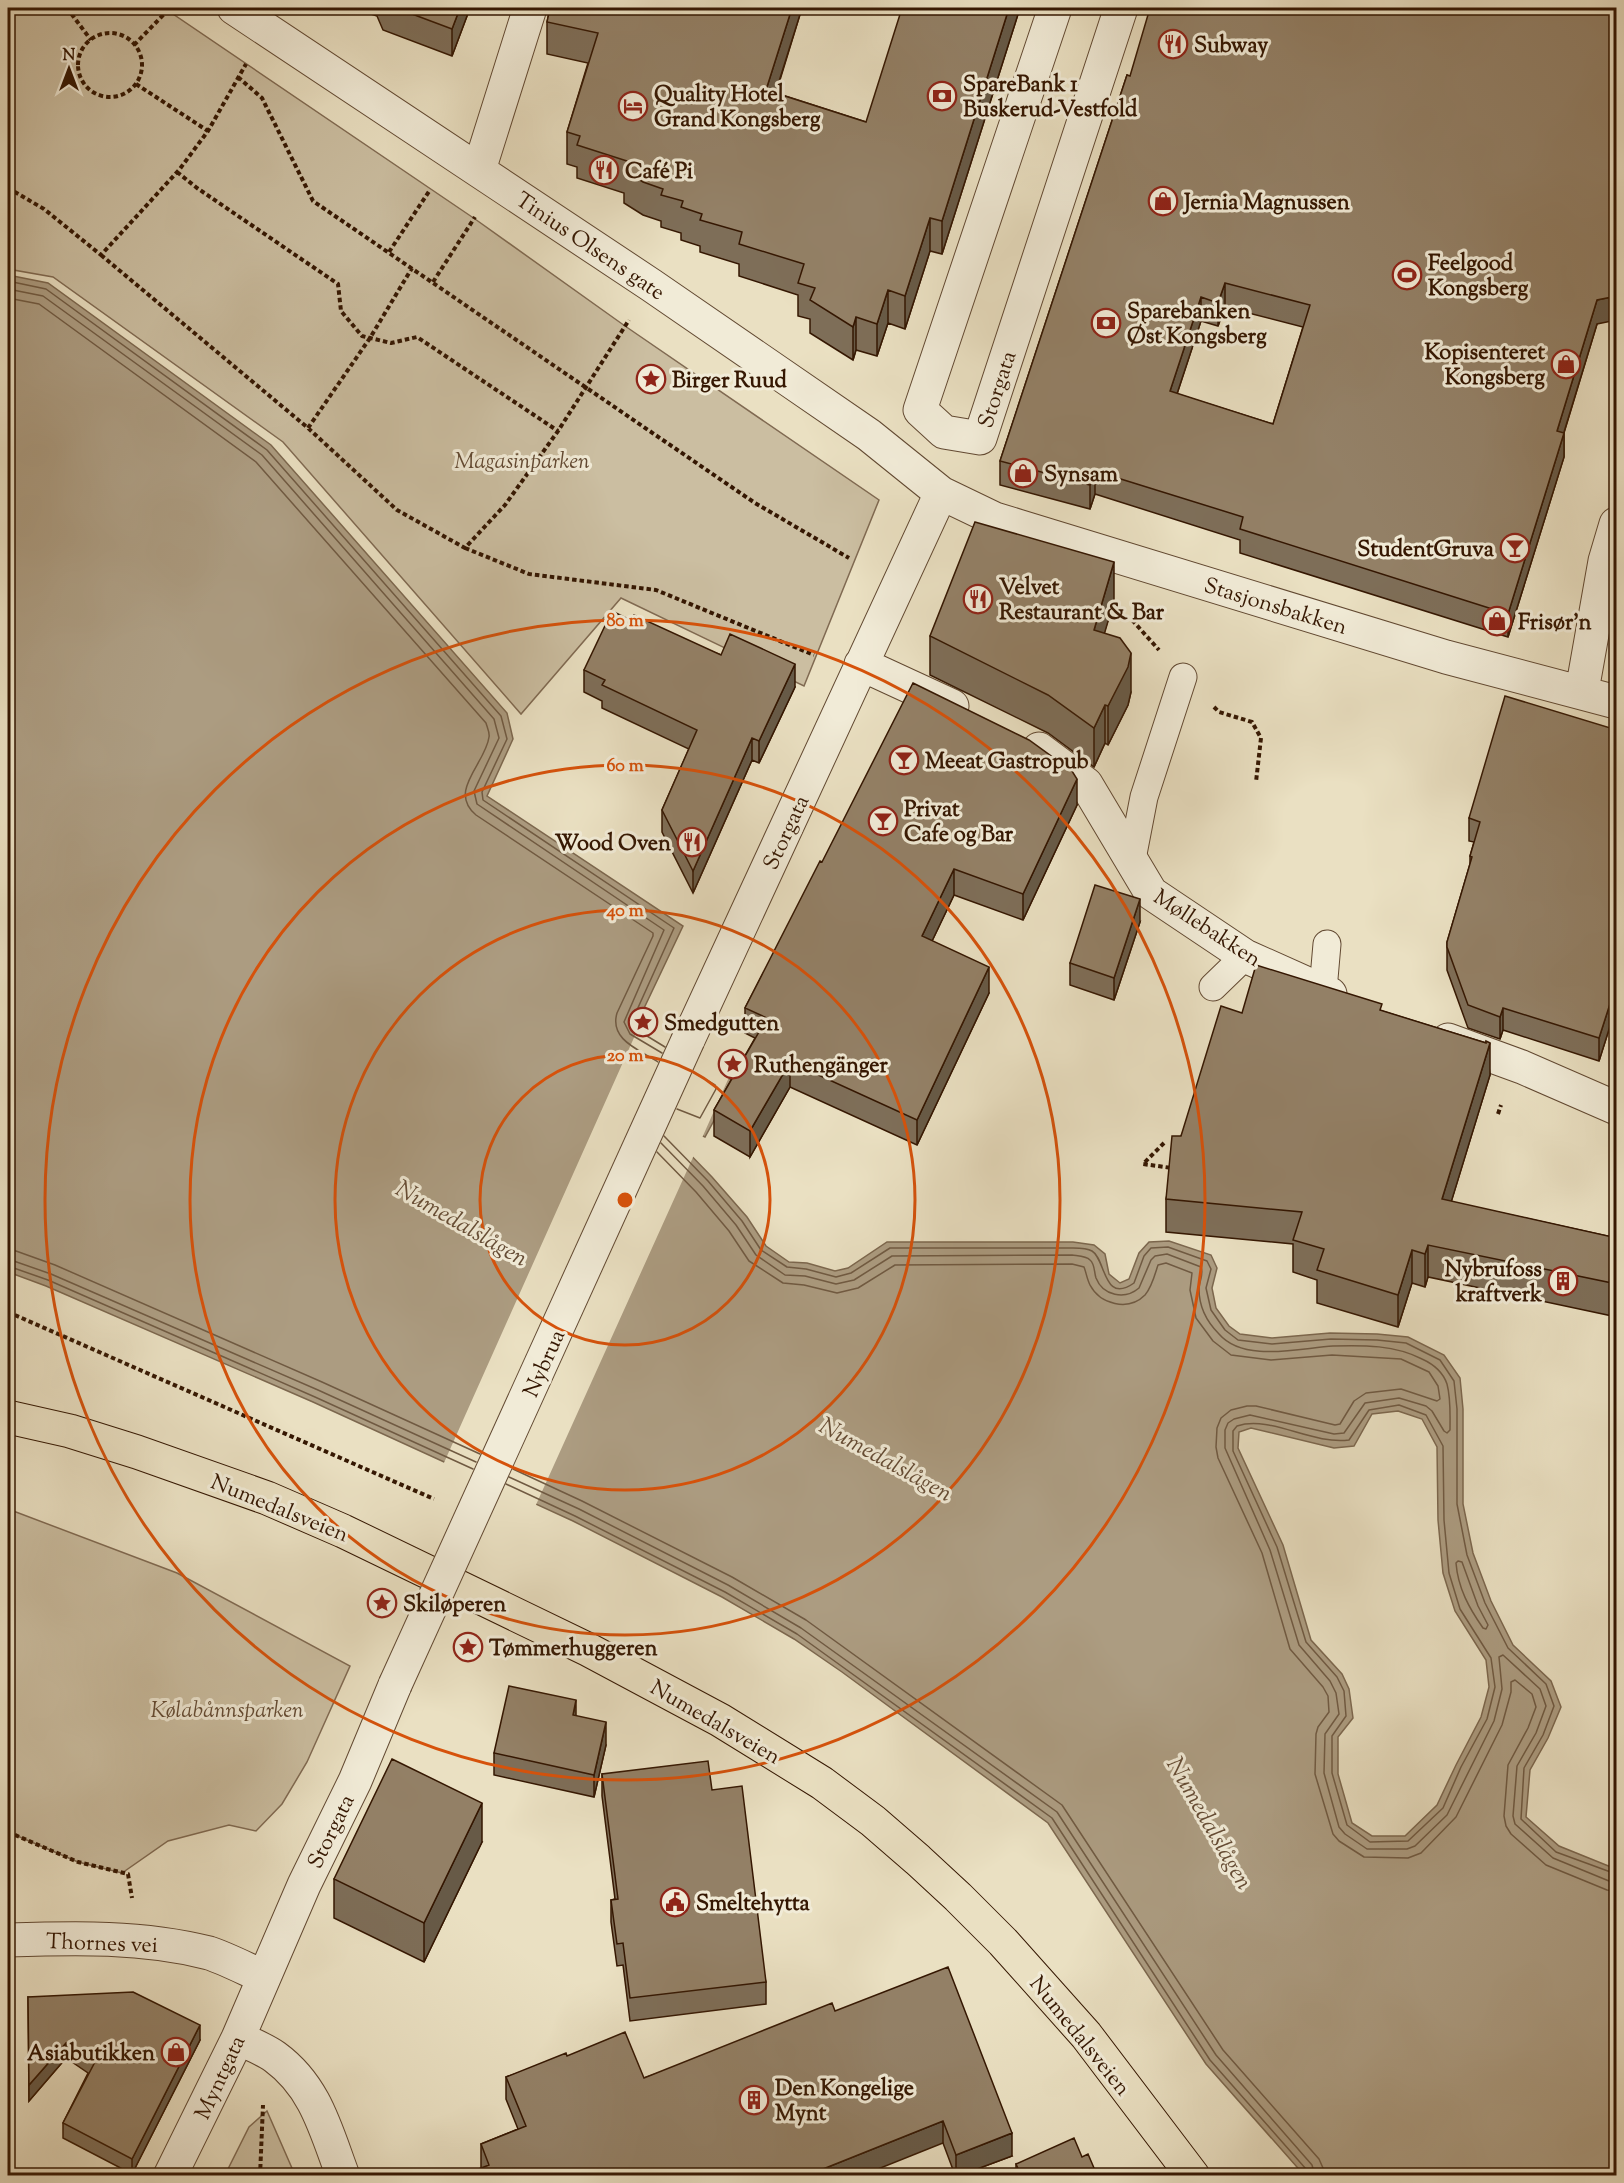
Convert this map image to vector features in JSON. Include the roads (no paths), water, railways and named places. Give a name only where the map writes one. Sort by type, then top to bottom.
[{"type":"main road","name":"Numedalsveien","points":[[8,1417],[70,1431],[137,1452],[267,1498],[343,1532],[589,1650],[720,1720],[822,1784],[873,1821],[918,1860],[1003,1942],[1086,2036],[1193,2175]]},
{"type":"street","name":"Tinius Olsens gate","points":[[234,8],[651,285],[868,435],[941,493]]},
{"type":"street","points":[[479,170],[530,8]]},
{"type":"street","name":"Storgata","points":[[1055,8],[920,410],[944,432],[980,438],[1121,8]]},
{"type":"street","name":"Storgata","points":[[688,1040],[941,493]]},
{"type":"street","name":"Stasjonsbakken","points":[[941,493],[995,519],[1436,654],[1617,702]]},
{"type":"street","points":[[1581,692],[1605,561],[1617,524]]},
{"type":"street","points":[[861,664],[980,720]]},
{"type":"street","name":"Møllebakken","points":[[1010,735],[1039,750],[1086,784],[1151,893],[1245,956],[1358,1006]]},
{"type":"street","points":[[1419,1030],[1522,1067],[1617,1108]]},
{"type":"street","name":"Nybrua","points":[[395,1685],[688,1040]]},
{"type":"street","name":"Storgata","points":[[264,1977],[304,1885],[354,1781],[395,1685]]},
{"type":"street","name":"Thornes vei","points":[[8,1940],[138,1940],[211,1954],[264,1977]]},
{"type":"street","name":"Myntgata","points":[[170,2175],[238,2038],[264,1977]]},
{"type":"street","points":[[238,2038],[274,2056],[307,2089],[317,2107],[343,2175]]},
{"type":"lane","points":[[1132,860],[1144,797],[1183,677]]},
{"type":"lane","points":[[1323,990],[1327,944]]},
{"type":"lane","points":[[1213,987],[1245,956]]},
{"type":"water","name":"Numedalslågen","points":[[8,275],[48,283],[271,445],[507,713],[513,739],[487,796],[683,926],[637,1023],[735,1082],[705,1137],[655,1114],[747,1217],[766,1246],[789,1262],[807,1263],[835,1271],[848,1268],[887,1242],[1073,1242],[1094,1245],[1105,1254],[1109,1274],[1120,1283],[1129,1279],[1139,1253],[1149,1242],[1169,1241],[1211,1255],[1217,1268],[1212,1288],[1216,1308],[1229,1326],[1240,1334],[1272,1338],[1330,1333],[1408,1337],[1444,1355],[1460,1378],[1463,1409],[1463,1504],[1473,1553],[1491,1601],[1513,1645],[1551,1681],[1561,1707],[1548,1738],[1530,1770],[1526,1817],[1559,1846],[1616,1869],[1616,2175],[1304,2175],[1206,2064],[1048,1823],[842,1672],[794,1639],[722,1597],[573,1521],[313,1402],[46,1286],[8,1272]],"holes":[[[1398,1411],[1422,1419],[1437,1447],[1438,1520],[1443,1573],[1455,1611],[1486,1660],[1489,1687],[1481,1717],[1437,1805],[1405,1836],[1372,1836],[1352,1823],[1338,1774],[1338,1737],[1353,1718],[1349,1689],[1342,1674],[1311,1640],[1283,1545],[1238,1448],[1239,1432],[1251,1428],[1334,1448],[1354,1446],[1372,1414]]]},
{"type":"place","name":"Subway","points":[[1173,44]]},
{"type":"place","name":"SpareBank 1 Buskerud-Vestfold","points":[[942,96]]},
{"type":"place","name":"Quality Hotel Grand Kongsberg","points":[[633,106]]},
{"type":"place","name":"Café Pi","points":[[604,170]]},
{"type":"place","name":"Jernia Magnussen","points":[[1163,201]]},
{"type":"place","name":"Feelgood Kongsberg","points":[[1407,275]]},
{"type":"place","name":"Sparebanken Øst Kongsberg","points":[[1106,323]]},
{"type":"place","name":"Kopisenteret Kongsberg","points":[[1566,364]]},
{"type":"place","name":"Birger Ruud","points":[[651,379]]},
{"type":"place","name":"Synsam","points":[[1023,473]]},
{"type":"place","name":"StudentGruva","points":[[1515,548]]},
{"type":"place","name":"Velvet Restaurant & Bar","points":[[978,599]]},
{"type":"place","name":"Frisør'n","points":[[1497,621]]},
{"type":"place","name":"Meeat Gastropub","points":[[904,760]]},
{"type":"place","name":"Privat Cafe og Bar","points":[[883,821]]},
{"type":"place","name":"Wood Oven","points":[[692,842]]},
{"type":"place","name":"Smedgutten","points":[[643,1022]]},
{"type":"place","name":"Ruthengänger","points":[[733,1064]]},
{"type":"place","name":"Nybrufoss kraftverk","points":[[1563,1281]]},
{"type":"place","name":"Skiløperen","points":[[382,1603]]},
{"type":"place","name":"Tømmerhuggeren","points":[[468,1647]]},
{"type":"place","name":"Smeltehytta","points":[[675,1902]]},
{"type":"place","name":"Asiabutikken","points":[[176,2052]]},
{"type":"place","name":"Den Kongelige Mynt","points":[[754,2100]]},
{"type":"park label","name":"Magasinparken","points":[[522,460]]},
{"type":"park label","name":"Kølabånnsparken","points":[[227,1709]]}]
